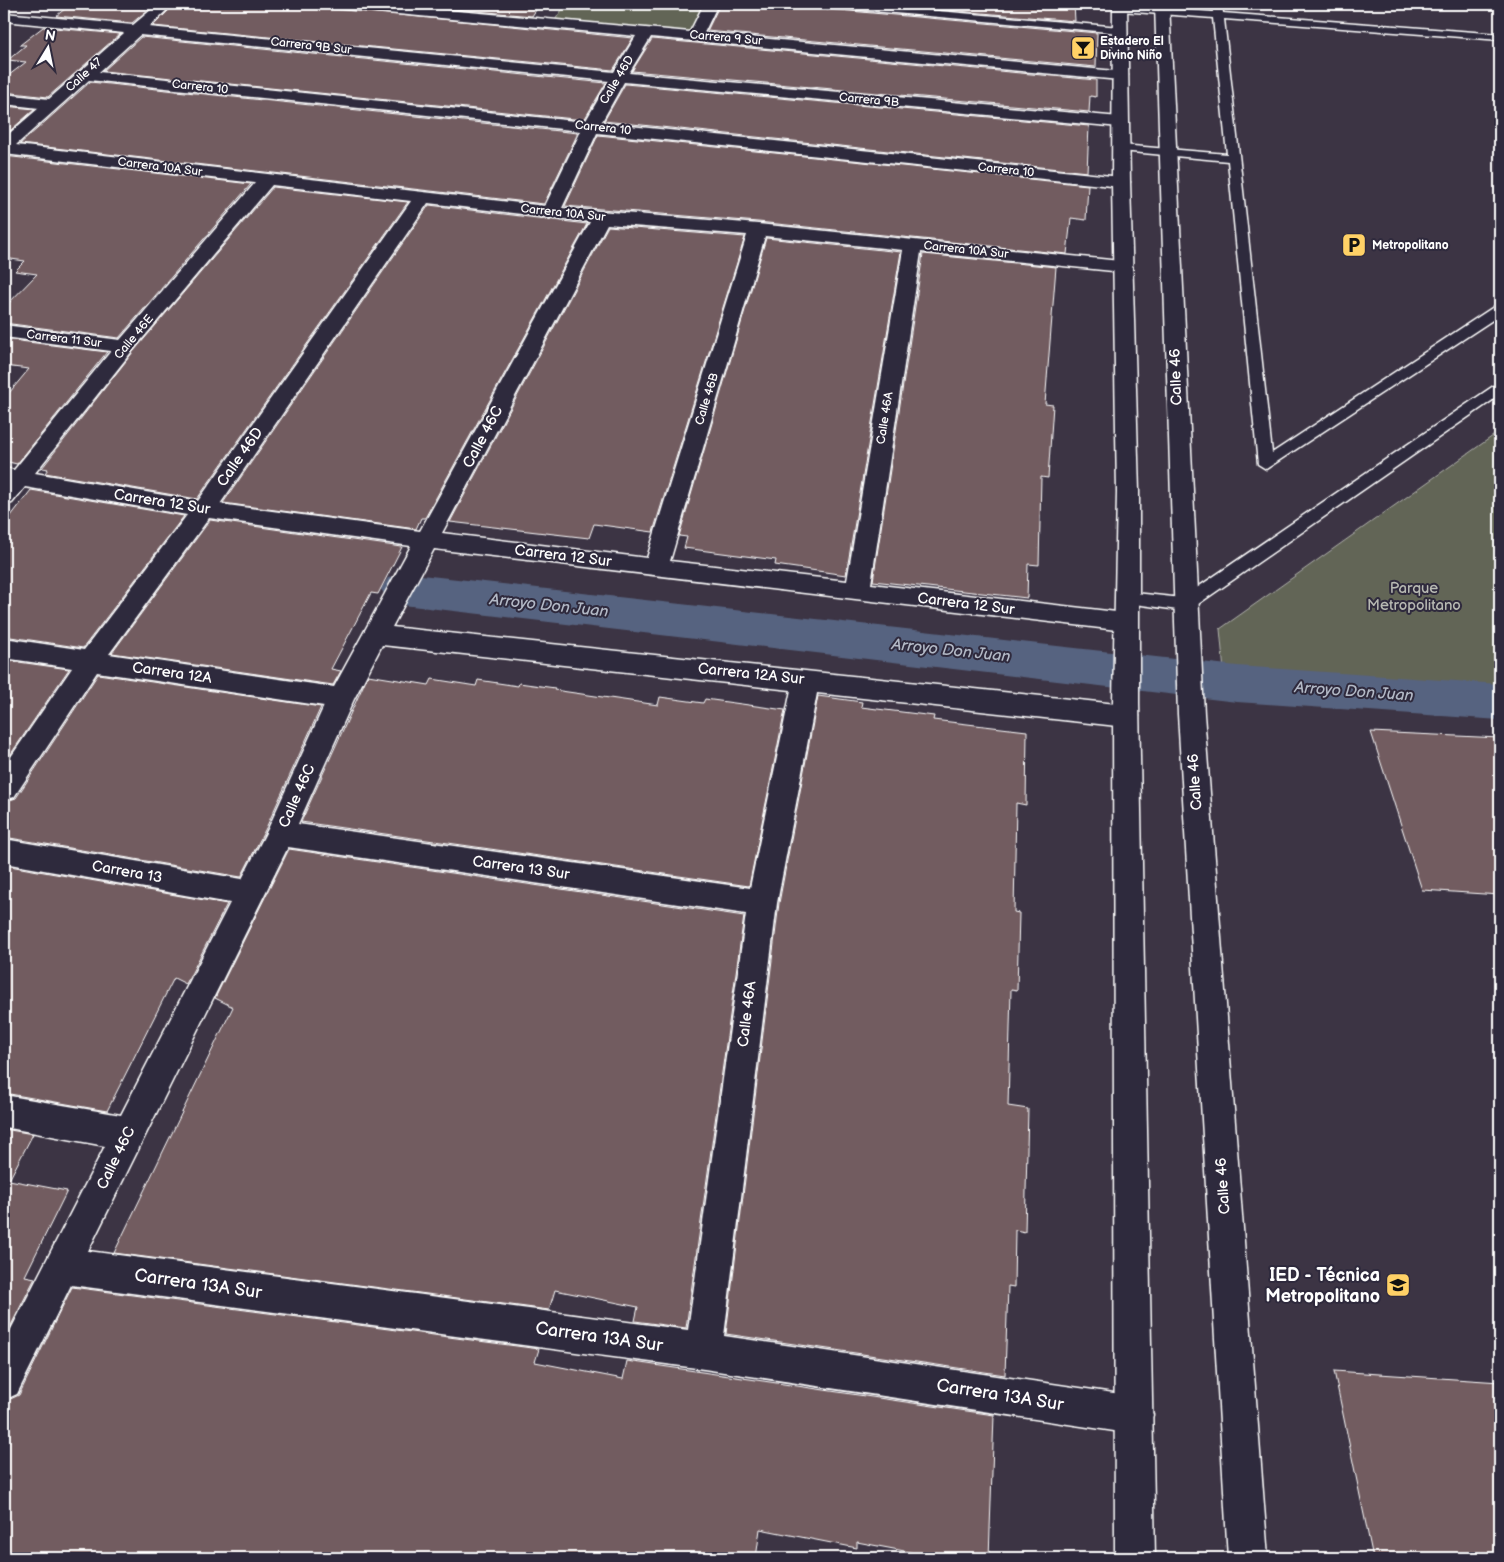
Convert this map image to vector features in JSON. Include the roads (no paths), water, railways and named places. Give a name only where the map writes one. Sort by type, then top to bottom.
[{"type":"street","name":"Calle 47","points":[[4,148],[86,75],[135,28],[166,4]]},
{"type":"street","name":"Carrera 9 Sur","points":[[333,4],[551,16],[647,31],[695,36],[1120,75]]},
{"type":"street","points":[[695,36],[710,4]]},
{"type":"street","points":[[1120,6],[1120,122],[1128,492],[1125,633],[1135,1558]]},
{"type":"street","name":"Calle 46","points":[[1163,7],[1185,605],[1248,1558]]},
{"type":"street","name":"Carrera 9B Sur","points":[[4,17],[135,28],[618,77]]},
{"type":"street","name":"Calle 46D","points":[[550,212],[591,127],[618,77],[647,31]]},
{"type":"street","name":"Carrera 10","points":[[86,75],[1121,182]]},
{"type":"street","name":"Carrera 9B","points":[[618,77],[1120,122]]},
{"type":"street","points":[[4,98],[52,104]]},
{"type":"street","name":"Carrera 10A Sur","points":[[4,148],[602,218],[758,230],[1123,266]]},
{"type":"street","name":"Calle 46E","points":[[4,497],[12,477],[268,180]]},
{"type":"street","name":"Calle 46D","points":[[4,789],[90,661],[204,509],[423,197]]},
{"type":"street","name":"Calle 46C","points":[[4,1381],[280,834],[341,698],[602,218]]},
{"type":"street","name":"Calle 46B","points":[[656,568],[758,230]]},
{"type":"street","name":"Calle 46A","points":[[858,591],[913,245]]},
{"type":"street","name":"Carrera 11 Sur","points":[[4,331],[125,347]]},
{"type":"street","name":"Carrera 12 Sur","points":[[12,477],[204,509],[656,568],[858,591],[1125,633]]},
{"type":"street","name":"Carrera 12A Sur","points":[[375,635],[806,680],[1126,709]]},
{"type":"street","name":"Carrera 12A","points":[[4,648],[341,698]]},
{"type":"street","name":"Calle 46A","points":[[704,1350],[762,903],[806,680]]},
{"type":"street","name":"Carrera 13 Sur","points":[[280,834],[762,903]]},
{"type":"street","name":"Carrera 13","points":[[4,851],[249,893]]},
{"type":"street","points":[[4,1111],[128,1133]]},
{"type":"street","name":"Carrera 13A Sur","points":[[63,1266],[704,1350],[1134,1415]]},
{"type":"lane","points":[[827,4],[1120,30]]},
{"type":"lane","points":[[1120,6],[1214,7],[1500,26]]},
{"type":"lane","points":[[1214,7],[1500,37]]},
{"type":"lane","points":[[1214,7],[1233,158],[1266,464],[1500,309]]},
{"type":"lane","points":[[1121,148],[1233,158]]},
{"type":"lane","points":[[1126,598],[1185,605],[1500,388]]},
{"type":"waterway","name":"Arroyo Don Juan","points":[[403,589],[1237,684],[1500,702]]},
{"type":"place","name":"Estadero El Divino Niño","points":[[1083,48]]},
{"type":"place","name":"Metropolitano","points":[[1354,245]]},
{"type":"place","name":"IED - Técnica Metropolitano","points":[[1398,1285]]},
{"type":"park label","name":"Parque Metropolitano","points":[[1414,596]]}]
